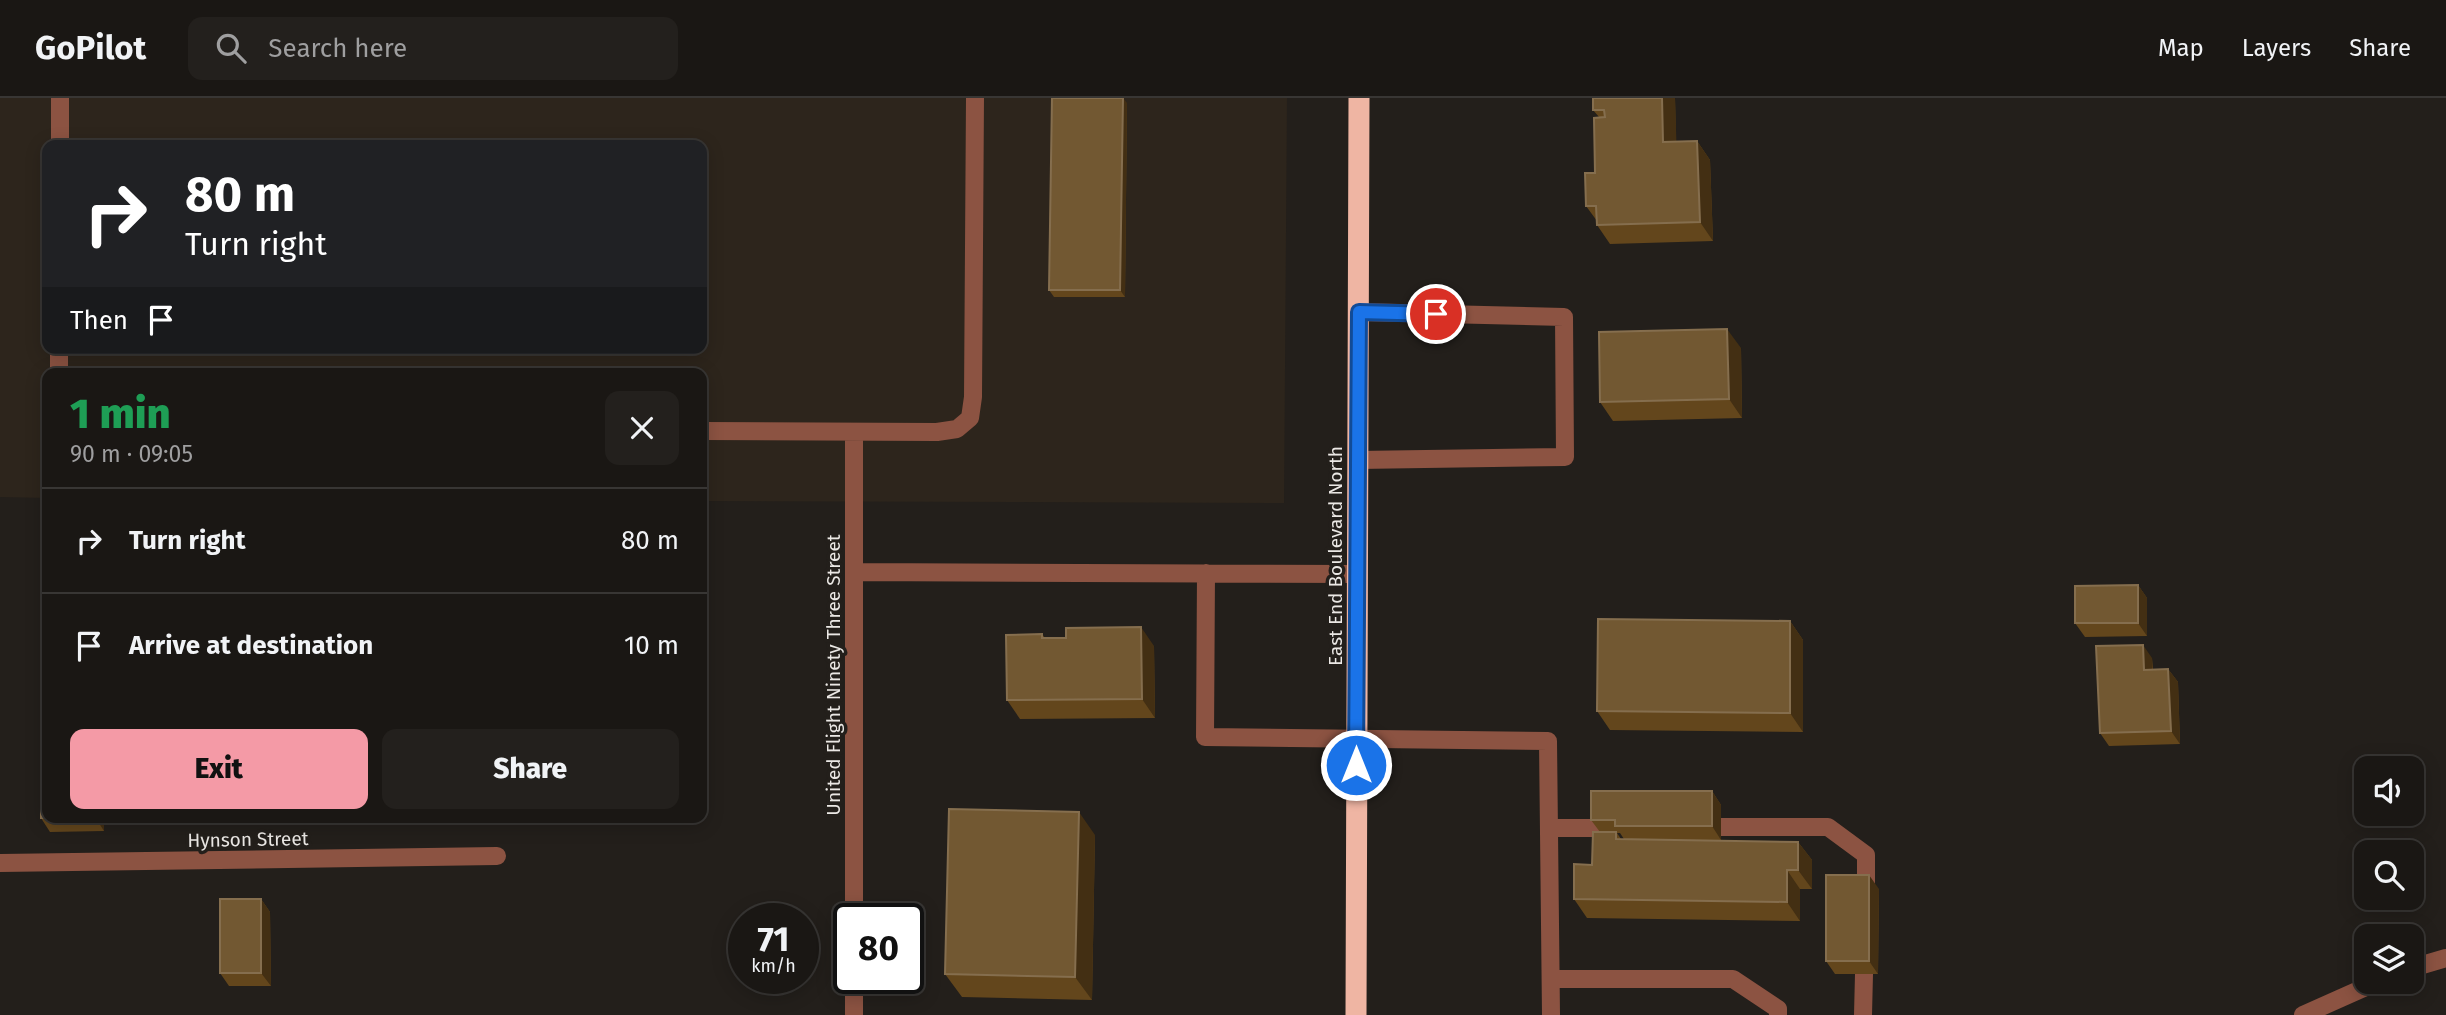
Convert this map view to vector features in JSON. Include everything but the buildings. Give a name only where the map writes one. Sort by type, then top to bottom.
[{"type":"highway","name":"East End Boulevard North","points":[[1356,1015],[1359,98]]},
{"type":"street","points":[[60,98],[60,140]]},
{"type":"street","points":[[707,431],[937,432],[957,429],[970,418],[973,397],[975,98]]},
{"type":"street","points":[[1358,460],[1565,457],[1564,317],[1359,312]]},
{"type":"street","name":"United Flight Ninety Three Street","points":[[854,432],[854,903]]},
{"type":"street","points":[[854,572],[1357,574]]},
{"type":"street","points":[[1206,573],[1205,737],[1548,741],[1551,1015]]},
{"type":"street","points":[[1721,827],[1828,827],[1866,855],[1866,887]]},
{"type":"street","points":[[1549,828],[1601,828]]},
{"type":"street","name":"Hynson Street","points":[[0,863],[497,856]]},
{"type":"street","points":[[2424,964],[2446,958]]},
{"type":"street","points":[[1863,1015],[1864,974]]},
{"type":"street","points":[[1551,979],[1733,979],[1779,1009],[1778,1015]]},
{"type":"street","points":[[2304,1015],[2354,992]]},
{"type":"street","points":[[854,994],[854,1015]]},
{"type":"shaded area","points":[[0,98],[1287,98],[1284,503],[707,501],[707,368],[42,368],[42,498],[0,497]]},
{"type":"route","points":[[1356,765],[1359,312],[1436,314]]}]
